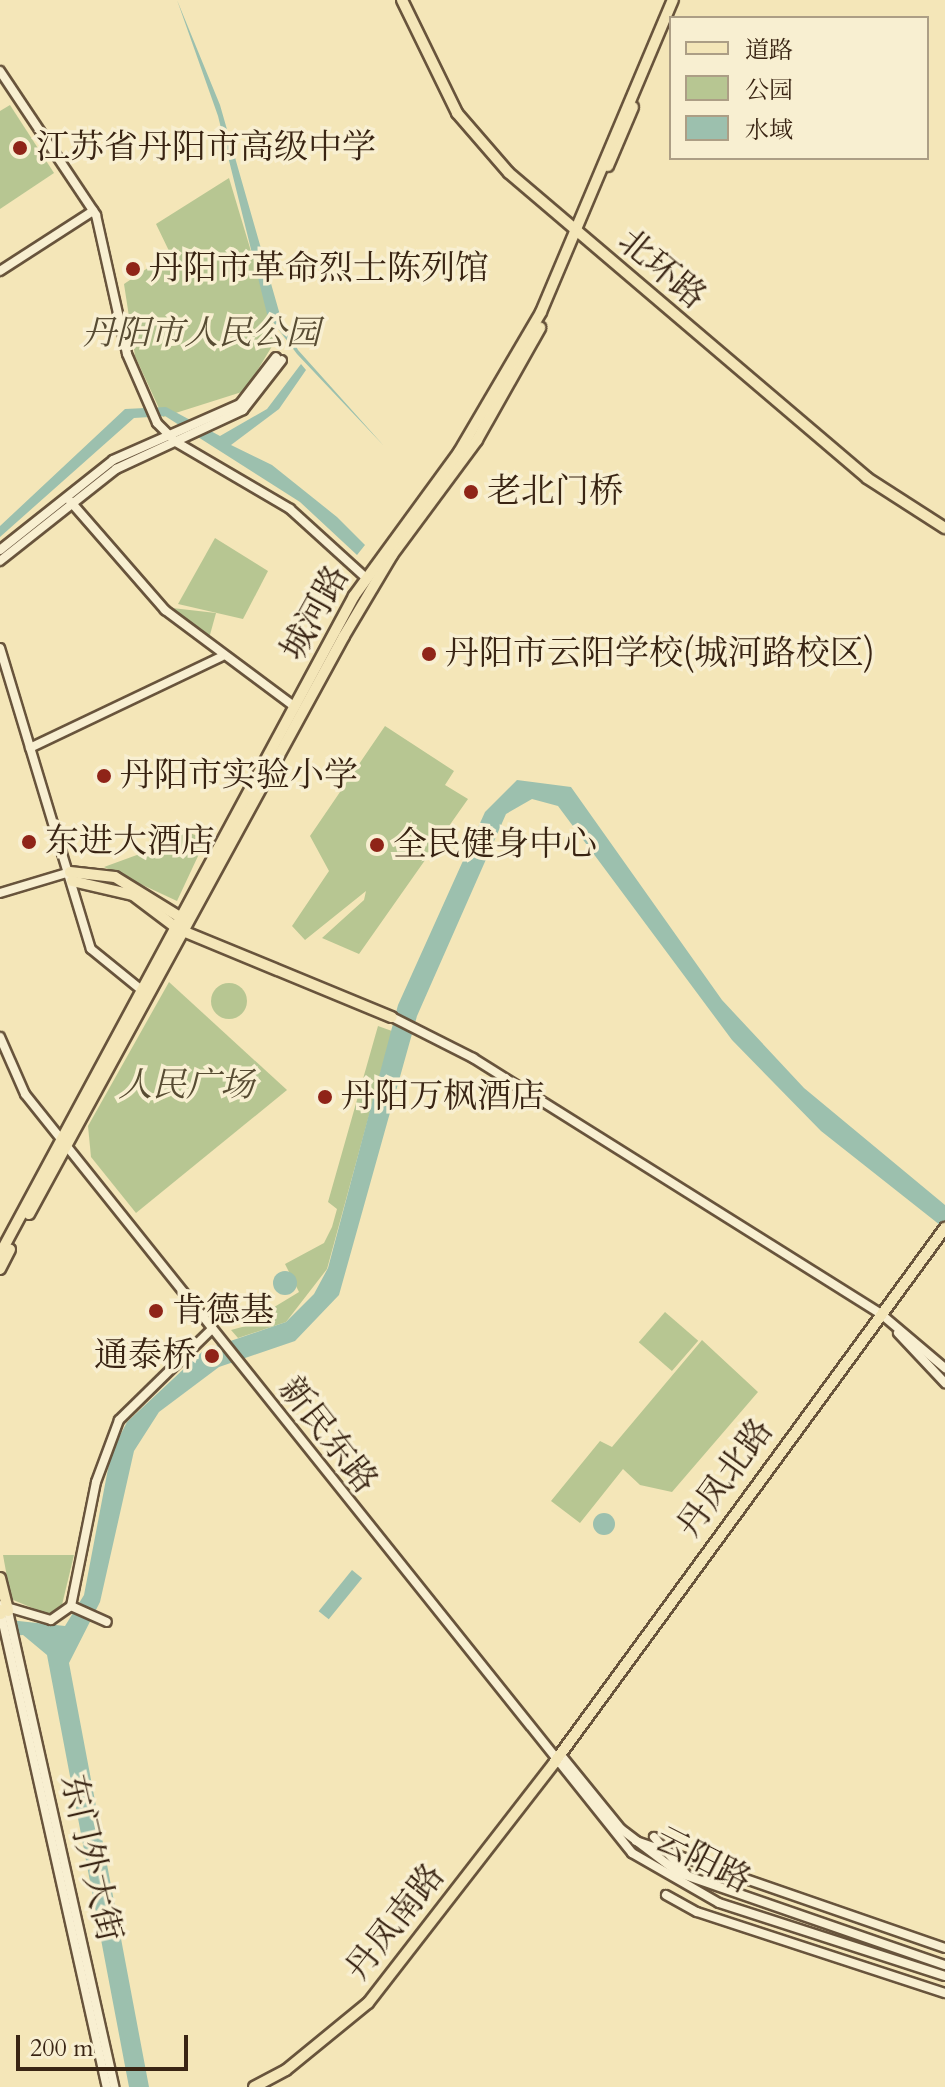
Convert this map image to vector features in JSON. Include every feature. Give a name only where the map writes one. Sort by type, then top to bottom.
[{"type":"main road","name":"北环路","points":[[402,0],[457,113],[576,233],[867,478],[945,528]]},
{"type":"main road","name":"城河路","points":[[0,1269],[144,992],[183,927],[295,707],[366,578],[508,372],[576,233],[673,0]]},
{"type":"main road","name":"城河路","points":[[0,1254],[65,1143],[369,593],[507,389],[669,27]]},
{"type":"main road","points":[[71,877],[115,877],[183,927],[392,1017]]},
{"type":"main road","name":"丹凤北路","points":[[557,1759],[943,1230]]},
{"type":"main road","points":[[0,1578],[3,1609]]},
{"type":"main road","name":"丹凤南路","points":[[254,2087],[368,2003],[557,1759]]},
{"type":"street","points":[[0,71],[93,211],[146,402],[157,423],[175,440],[290,509],[366,578]]},
{"type":"street","points":[[0,271],[93,211]]},
{"type":"street","points":[[0,550],[69,500],[116,469],[254,401],[279,359],[240,404],[178,426],[113,460],[69,500],[0,561]]},
{"type":"street","points":[[69,500],[165,610],[221,657],[295,707]]},
{"type":"street","points":[[0,648],[91,949],[144,992]]},
{"type":"street","points":[[30,748],[221,657]]},
{"type":"street","points":[[0,893],[71,877]]},
{"type":"street","points":[[392,1017],[417,1029],[881,1314],[945,1368]]},
{"type":"street","name":"新民东路","points":[[0,1037],[25,1094],[557,1759]]},
{"type":"street","points":[[881,1314],[945,1383]]},
{"type":"street","points":[[11,1642],[3,1609],[51,1620],[72,1606],[96,1482],[119,1420],[215,1332]]},
{"type":"street","points":[[72,1606],[107,1622]]},
{"type":"street","name":"东门外大街","points":[[11,1642],[107,2087]]},
{"type":"street","name":"东门外大街","points":[[11,1642],[114,2087]]},
{"type":"street","name":"云阳路","points":[[557,1759],[634,1840],[689,1878],[821,1931]]},
{"type":"street","name":"云阳路","points":[[557,1759],[614,1835],[657,1872],[719,1903],[821,1931]]},
{"type":"street","points":[[654,1837],[689,1878]]},
{"type":"street","points":[[634,1840],[945,1948]]},
{"type":"street","points":[[666,1895],[783,1942],[945,1993]]},
{"type":"street","points":[[821,1931],[945,1965]]},
{"type":"street","points":[[821,1931],[945,1976]]},
{"type":"green space","points":[[10,105],[54,173],[0,209],[0,111]]},
{"type":"green space","name":"丹阳市人民公园","points":[[229,178],[277,338],[245,391],[163,417],[135,356],[124,284],[170,253],[156,224]]},
{"type":"green space","points":[[215,538],[268,571],[243,619],[178,604]]},
{"type":"green space","points":[[172,608],[216,613],[208,642]]},
{"type":"green space","name":"全民健身中心","points":[[385,726],[454,771],[445,785],[468,799],[359,954],[322,938],[364,900],[366,891],[305,940],[292,926],[329,871],[310,836]]},
{"type":"green space","points":[[171,826],[206,839],[177,901],[104,867],[156,848]]},
{"type":"green space","name":"人民广场","points":[[169,982],[287,1090],[136,1213],[91,1157],[88,1126]]},
{"type":"green space","points":[[229,983],[242,988],[247,1001],[242,1014],[229,1019],[216,1014],[211,1001],[216,988]]},
{"type":"green space","points":[[378,1026],[392,1031],[327,1269],[286,1322],[238,1338],[231,1330],[275,1318],[271,1309],[299,1292],[285,1264],[324,1243],[332,1227],[337,1209],[328,1202]]},
{"type":"green space","points":[[665,1312],[698,1341],[672,1371],[639,1342]]},
{"type":"green space","points":[[702,1340],[758,1392],[672,1492],[640,1485],[623,1469],[580,1523],[551,1501],[600,1441],[612,1447]]},
{"type":"green space","points":[[3,1555],[74,1555],[61,1609],[49,1615],[11,1599]]},
{"type":"water","points":[[177,0],[220,105],[280,315],[298,350],[384,446],[297,354],[267,314],[218,116]]},
{"type":"water","points":[[301,364],[306,370],[279,409],[231,445],[272,465],[337,517],[365,545],[357,555],[300,502],[165,416],[134,418],[0,537],[0,526],[125,409],[166,407],[220,436],[267,409]]},
{"type":"water","points":[[517,780],[571,787],[722,1000],[804,1088],[945,1205],[945,1229],[821,1131],[732,1040],[558,806],[532,799],[506,814],[417,1016],[339,1295],[295,1341],[219,1367],[159,1412],[134,1451],[100,1602],[69,1663],[149,2087],[129,2087],[47,1655],[23,1635],[0,1637],[0,1619],[65,1626],[84,1595],[111,1453],[127,1422],[204,1350],[286,1322],[314,1294],[328,1268],[398,1005],[485,812]]},
{"type":"water","points":[[285,1271],[294,1274],[297,1283],[294,1292],[285,1295],[276,1292],[273,1283],[276,1274]]},
{"type":"water","points":[[604,1513],[612,1516],[615,1524],[612,1532],[604,1535],[596,1532],[593,1524],[596,1516]]},
{"type":"water","points":[[352,1570],[362,1578],[329,1619],[319,1611]]},
{"type":"place","name":"江苏省丹阳市高级中学","points":[[20,148]]},
{"type":"place","name":"丹阳市革命烈士陈列馆","points":[[133,269]]},
{"type":"place","name":"老北门桥","points":[[471,492]]},
{"type":"place","name":"丹阳市云阳学校(城河路校区)","points":[[429,654]]},
{"type":"place","name":"丹阳市实验小学","points":[[104,776]]},
{"type":"place","name":"东进大酒店","points":[[29,842]]},
{"type":"place","name":"全民健身中心","points":[[377,845]]},
{"type":"place","name":"丹阳万枫酒店","points":[[325,1097]]},
{"type":"place","name":"肯德基","points":[[156,1311]]},
{"type":"place","name":"通泰桥","points":[[212,1356]]}]
